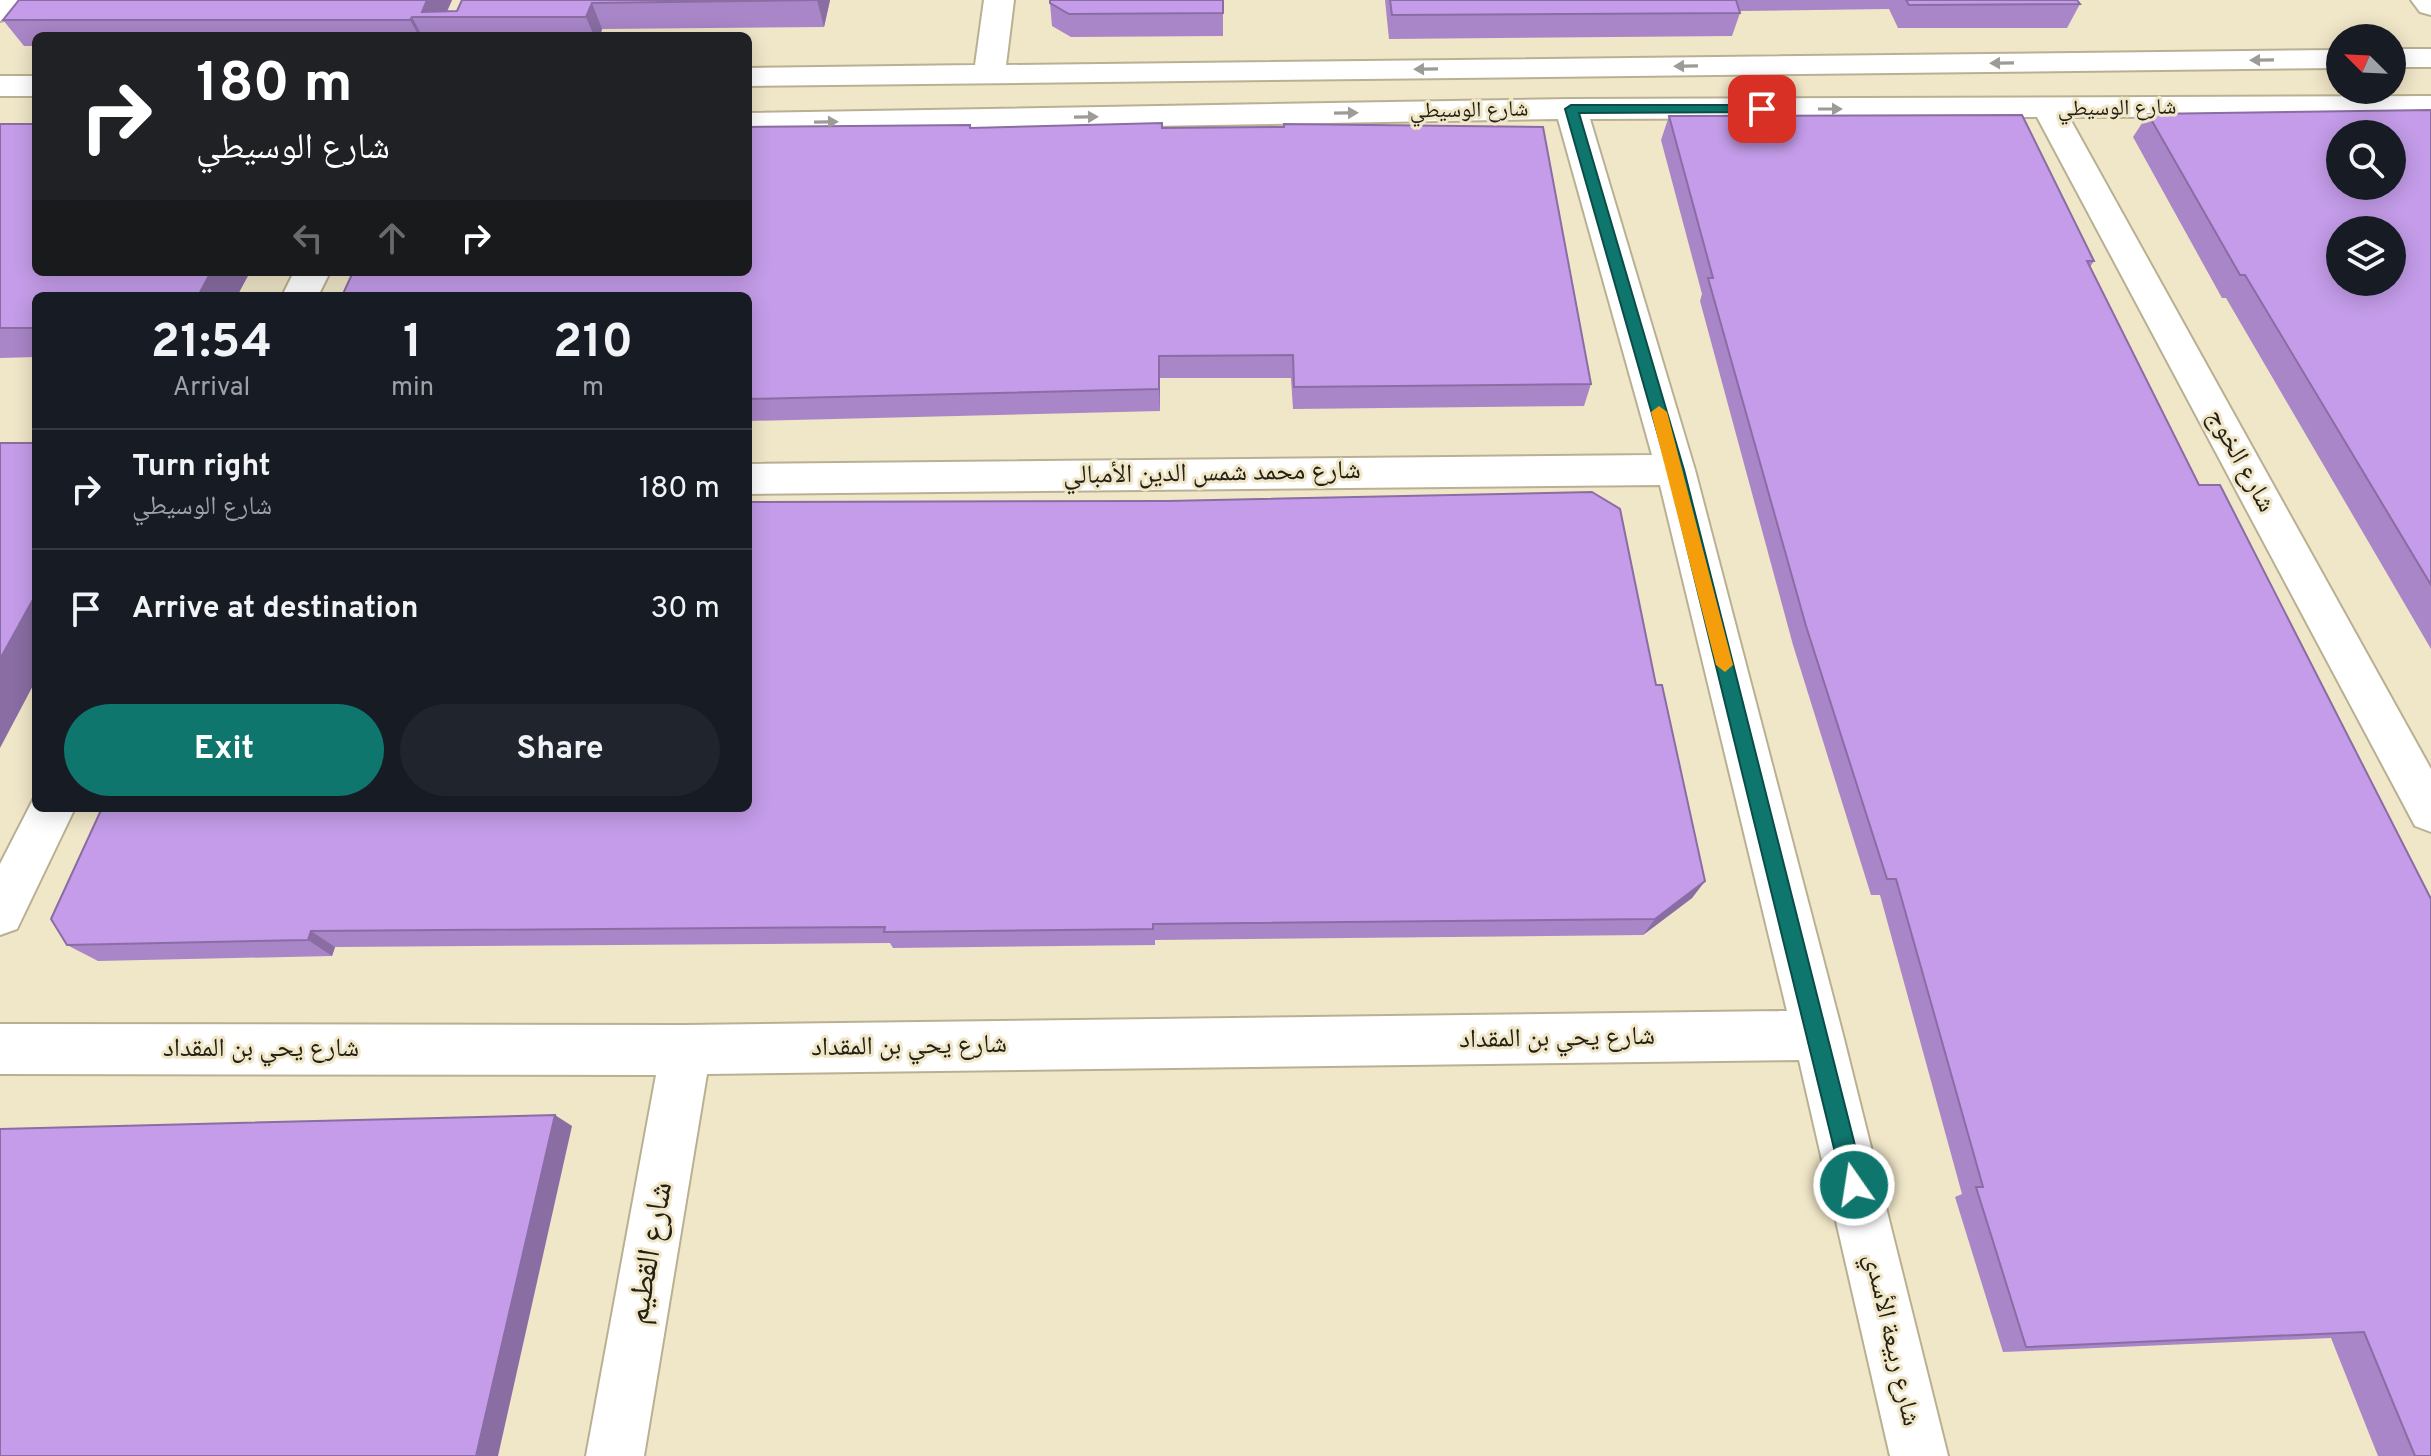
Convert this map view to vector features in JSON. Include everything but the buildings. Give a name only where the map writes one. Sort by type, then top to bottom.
[{"type":"street","points":[[0,12],[9,0]]},
{"type":"street","points":[[989,75],[999,0]]},
{"type":"street","points":[[2426,0],[2431,6]]},
{"type":"street","points":[[2406,58],[2431,58]]},
{"type":"street","name":"شارع الوسيطي","points":[[752,77],[2326,59]]},
{"type":"street","points":[[0,86],[32,86]]},
{"type":"street","name":"شارع الوسيطي","points":[[752,123],[1571,109],[2431,106]]},
{"type":"street","name":"شارع ربيعة الأسدي","points":[[1571,109],[1676,470],[1818,1035],[1919,1456]]},
{"type":"street","name":"شارع الخوج","points":[[2049,109],[2431,812]]},
{"type":"street","name":"شارع محمد شمس الدين الأمبالي","points":[[752,479],[1676,470]]},
{"type":"street","points":[[0,913],[50,812]]},
{"type":"street","name":"شارع يحي بن المقداد","points":[[0,1049],[686,1050],[1818,1035]]},
{"type":"street","name":"شارع القطيم","points":[[615,1456],[686,1050]]},
{"type":"slow traffic","points":[[1659,412],[1725,665]]},
{"type":"route","points":[[1762,109],[1571,109],[1676,470],[1854,1185]]}]
